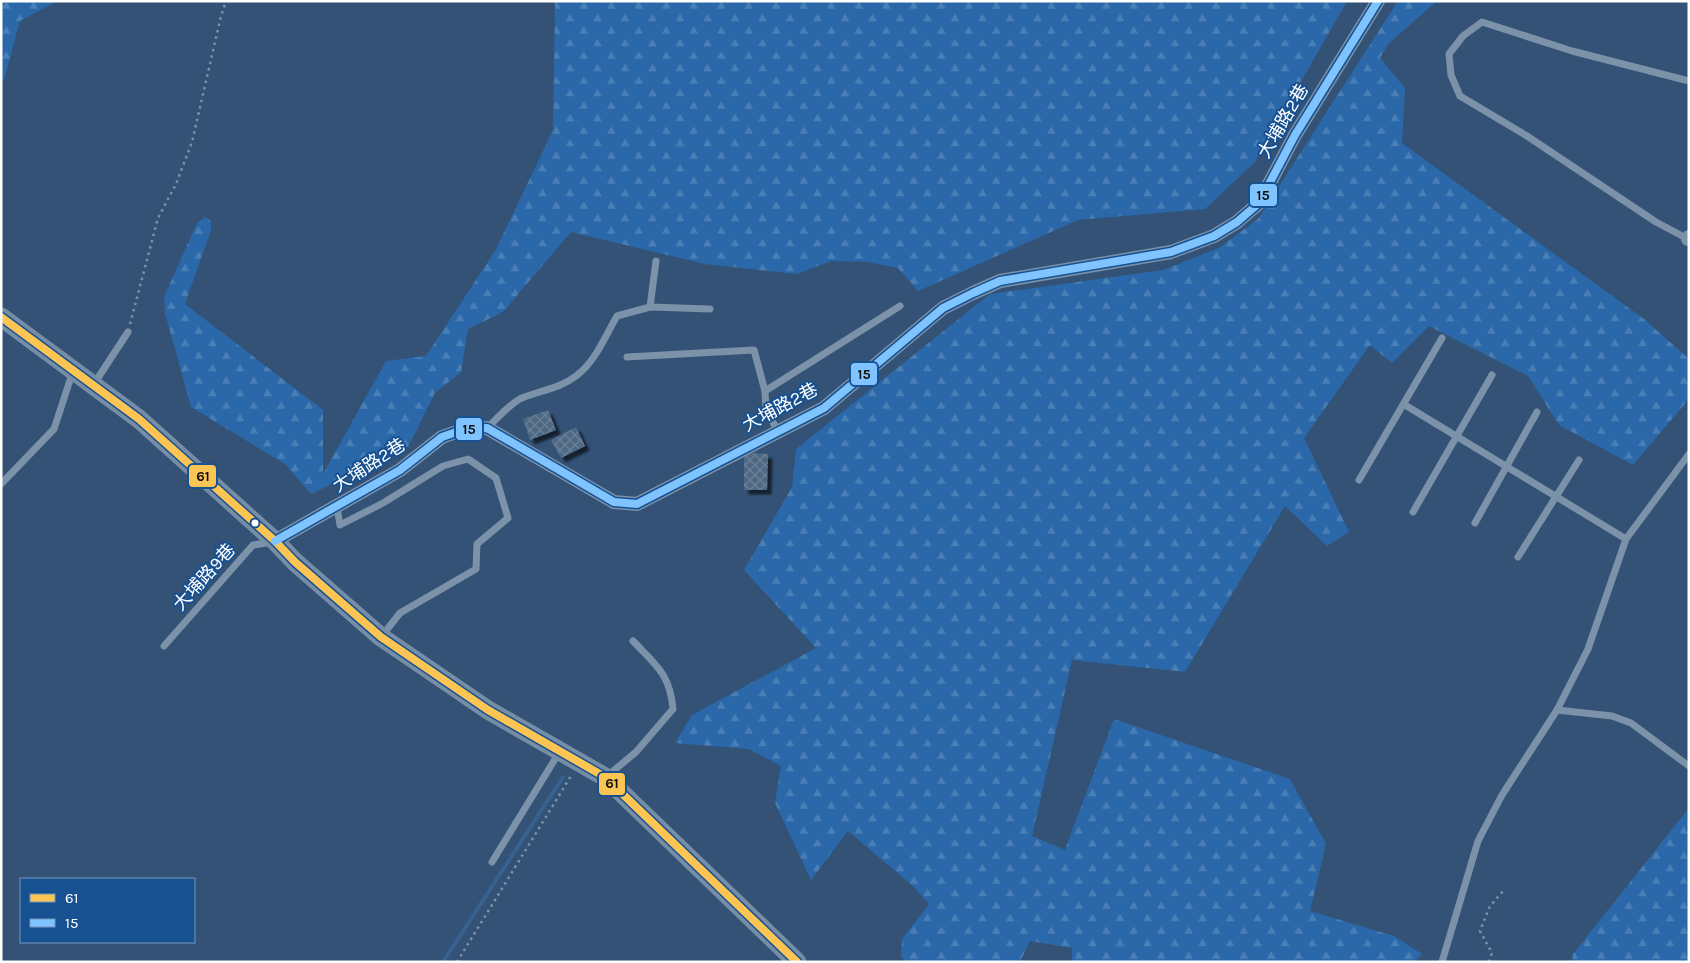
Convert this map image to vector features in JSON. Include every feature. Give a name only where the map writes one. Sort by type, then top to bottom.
[{"type":"main road","points":[[1,317],[139,419],[275,541],[295,562],[381,637],[488,710],[606,777],[797,962]]},
{"type":"street","name":"大埔路2巷","points":[[275,541],[400,470],[442,437],[462,430],[487,428],[614,502],[636,504],[824,408],[943,308],[973,292],[1000,281],[1171,252],[1214,236],[1237,222],[1259,203],[1295,135],[1378,1]]},
{"type":"lane","points":[[1688,238],[1656,222],[1527,136],[1460,96],[1451,75],[1449,54],[1462,36],[1482,22],[1572,51],[1689,81]]},
{"type":"lane","points":[[650,307],[656,261]]},
{"type":"lane","points":[[765,391],[900,306]]},
{"type":"lane","points":[[487,428],[521,398],[558,388],[576,376],[597,355],[604,337],[617,316],[650,307],[710,309]]},
{"type":"lane","points":[[93,385],[128,332]]},
{"type":"lane","points":[[1359,480],[1442,338]]},
{"type":"lane","points":[[627,358],[754,350],[765,391],[766,412],[778,430]]},
{"type":"lane","points":[[1,484],[54,429],[74,371]]},
{"type":"lane","points":[[1413,512],[1492,375]]},
{"type":"lane","points":[[1404,405],[1626,539]]},
{"type":"lane","points":[[1476,523],[1537,412]]},
{"type":"lane","points":[[1442,962],[1478,841],[1502,794],[1557,710],[1588,649],[1626,539],[1689,454]]},
{"type":"lane","points":[[336,508],[340,525],[383,503],[443,466],[468,459],[496,478],[508,518],[477,544],[476,569],[400,613],[381,637]]},
{"type":"lane","points":[[1518,557],[1579,460]]},
{"type":"lane","name":"大埔路9巷","points":[[164,646],[252,545],[275,541]]},
{"type":"lane","points":[[606,777],[636,752],[673,709],[671,693],[664,673],[633,641]]},
{"type":"lane","points":[[1557,710],[1612,716],[1631,723],[1689,766]]},
{"type":"lane","points":[[492,862],[560,751]]},
{"type":"path","points":[[128,332],[158,218],[176,184],[192,142],[226,1]]},
{"type":"path","points":[[457,962],[579,762]]},
{"type":"path","points":[[1489,962],[1492,953],[1480,931],[1490,906],[1504,890]]},
{"type":"green space","points":[[1,1],[57,1],[20,21],[4,80],[1,80]]},
{"type":"green space","points":[[555,1],[1347,1],[1255,162],[1205,209],[1078,220],[918,291],[898,268],[867,262],[831,261],[797,274],[705,264],[571,232],[503,312],[468,329],[461,372],[435,393],[408,447],[311,494],[285,464],[191,407],[165,313],[164,297],[197,223],[205,217],[211,221],[211,230],[185,304],[323,410],[323,474],[386,361],[426,356],[495,251],[553,130]]},
{"type":"green space","points":[[1398,1],[1437,1],[1388,44],[1380,58],[1405,88],[1402,143],[1644,319],[1689,359],[1689,399],[1633,465],[1559,425],[1528,376],[1429,326],[1392,363],[1370,345],[1304,438],[1349,532],[1327,546],[1285,506],[1185,672],[1072,660],[1032,836],[1065,850],[1114,719],[1290,779],[1326,844],[1310,911],[1394,936],[1422,954],[1415,962],[1072,962],[1072,948],[1030,941],[1020,962],[906,962],[901,957],[902,939],[929,904],[914,887],[848,831],[811,880],[775,803],[781,766],[749,749],[675,743],[692,715],[816,648],[744,570],[792,487],[796,449],[990,294],[1163,270],[1219,248],[1258,219]]},
{"type":"green space","points":[[1689,808],[1689,962],[1572,962],[1573,954]]},
{"type":"building","points":[[548,410],[556,430],[530,440],[523,419]]},
{"type":"building","points":[[576,427],[585,446],[561,458],[551,440]]},
{"type":"building","points":[[744,453],[768,454],[767,490],[744,490]]},
{"type":"waterway","points":[[443,962],[563,777]]},
{"type":"transit line","name":"15","points":[[275,541],[400,470],[442,437],[462,430],[487,428],[614,502],[637,504],[824,408],[943,308],[973,293],[1000,281],[1171,252],[1214,236],[1237,222],[1259,203],[1295,135],[1378,1]]},
{"type":"transit line","name":"61","points":[[1,317],[139,419],[275,541],[295,562],[381,637],[488,710],[605,777],[797,962]]}]
